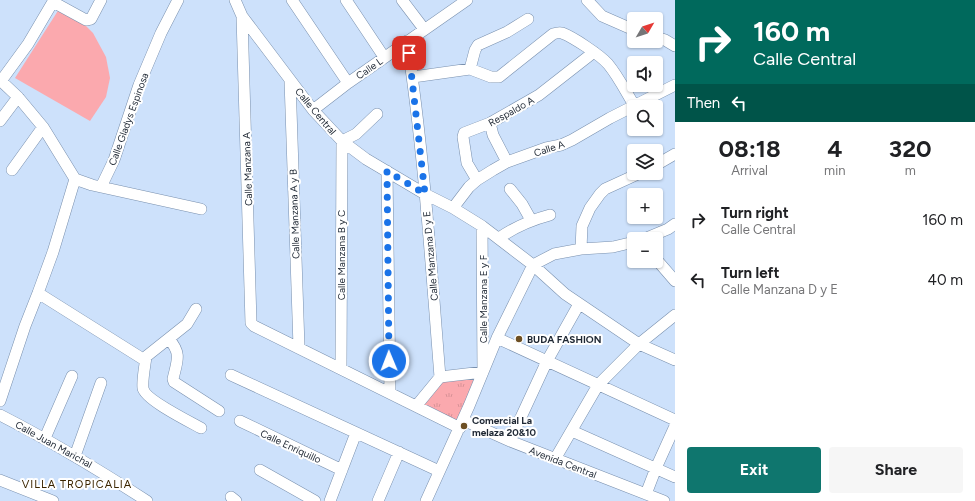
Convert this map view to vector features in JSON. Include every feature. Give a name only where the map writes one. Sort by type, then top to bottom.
[{"type":"street","points":[[101,0],[91,19],[86,20],[53,1],[28,44],[0,80],[18,97],[43,127],[75,179],[201,209]]},
{"type":"street","name":"Calle Gladys Espinosa","points":[[100,186],[114,160],[139,85],[160,33],[178,0]]},
{"type":"street","name":"Calle Central","points":[[235,0],[242,16],[290,80],[313,110],[342,141],[366,159],[482,226],[533,265],[565,294],[639,344],[675,360]]},
{"type":"street","points":[[292,0],[348,83]]},
{"type":"street","points":[[346,0],[384,57]]},
{"type":"street","points":[[402,0],[424,29]]},
{"type":"street","points":[[587,0],[602,16],[627,27]]},
{"type":"street","name":"Calle L","points":[[313,110],[462,1]]},
{"type":"street","name":"Calle Manzana A","points":[[242,16],[251,323]]},
{"type":"street","points":[[470,69],[475,50],[478,45],[507,32],[528,19]]},
{"type":"street","points":[[413,77],[470,69],[491,77],[499,77],[557,32],[562,33],[594,52],[607,63],[631,100]]},
{"type":"street","points":[[663,39],[671,42],[675,46]]},
{"type":"street","name":"Calle Manzana D y E","points":[[407,41],[413,77],[425,194],[440,377]]},
{"type":"street","name":"Respaldo A","points":[[477,180],[467,163],[463,137],[464,134],[490,124],[539,95],[594,52]]},
{"type":"street","name":"Calle Manzana A y B","points":[[290,80],[299,347]]},
{"type":"street","name":"Calle A","points":[[644,100],[675,85]]},
{"type":"street","points":[[0,121],[18,97]]},
{"type":"street","name":"Calle A","points":[[453,208],[469,187],[477,180],[507,162],[546,148],[561,145],[627,109]]},
{"type":"street","points":[[342,141],[356,134],[377,114]]},
{"type":"street","points":[[490,124],[493,135],[507,162]]},
{"type":"street","points":[[12,170],[43,127]]},
{"type":"street","name":"Calle Manzana B y C","points":[[341,369],[342,141]]},
{"type":"street","points":[[663,161],[675,154]]},
{"type":"street","points":[[387,171],[390,393]]},
{"type":"street","points":[[0,401],[25,326],[53,252],[75,179]]},
{"type":"street","points":[[581,249],[582,226],[590,208],[605,189],[627,179]]},
{"type":"street","points":[[510,189],[532,220]]},
{"type":"street","points":[[499,238],[509,230],[532,220],[550,215]]},
{"type":"street","points":[[661,232],[675,224]]},
{"type":"street","name":"Calle Manzana E y F","points":[[482,226],[483,372]]},
{"type":"street","points":[[426,501],[461,424],[497,338],[533,265],[551,254],[581,249],[613,247],[627,244]]},
{"type":"street","points":[[663,267],[675,281]]},
{"type":"street","points":[[38,293],[142,359],[169,340],[187,324],[196,308]]},
{"type":"street","points":[[510,441],[547,361],[579,304]]},
{"type":"street","points":[[555,459],[598,385],[639,344],[675,315]]},
{"type":"street","name":"Avenida Central","points":[[251,323],[254,326],[390,393],[461,424],[510,441],[664,501]]},
{"type":"street","points":[[497,338],[675,420]]},
{"type":"street","points":[[169,340],[176,347],[178,353],[173,379],[174,382],[219,411]]},
{"type":"street","points":[[146,357],[143,386],[144,392],[154,401],[201,428]]},
{"type":"street","points":[[417,405],[440,377],[483,372]]},
{"type":"street","points":[[231,375],[439,471]]},
{"type":"street","points":[[45,438],[72,376]]},
{"type":"street","points":[[75,456],[101,383]]},
{"type":"street","name":"Calle Juan Marichal","points":[[0,415],[45,438],[147,501]]},
{"type":"street","name":"Calle Enriquillo","points":[[240,421],[342,470]]},
{"type":"street","points":[[646,494],[675,426]]},
{"type":"street","points":[[572,432],[675,477]]},
{"type":"street","points":[[330,501],[356,433]]},
{"type":"street","points":[[378,501],[399,452]]},
{"type":"street","points":[[260,470],[315,501]]},
{"type":"street","points":[[0,480],[52,501]]},
{"type":"green space","points":[[61,6],[82,22],[93,33],[106,57],[110,78],[106,97],[90,121],[15,78]]},
{"type":"green space","points":[[475,378],[458,421],[422,404],[442,379]]},
{"type":"place","name":"BUDA FASHION","points":[[519,339]]},
{"type":"place","name":"Comercial La melaza 20&10","points":[[464,426]]},
{"type":"district","name":"VILLA TROPICALIA","points":[[77,484]]},
{"type":"route","points":[[389,361],[387,171],[425,194],[413,77],[409,53]]}]
